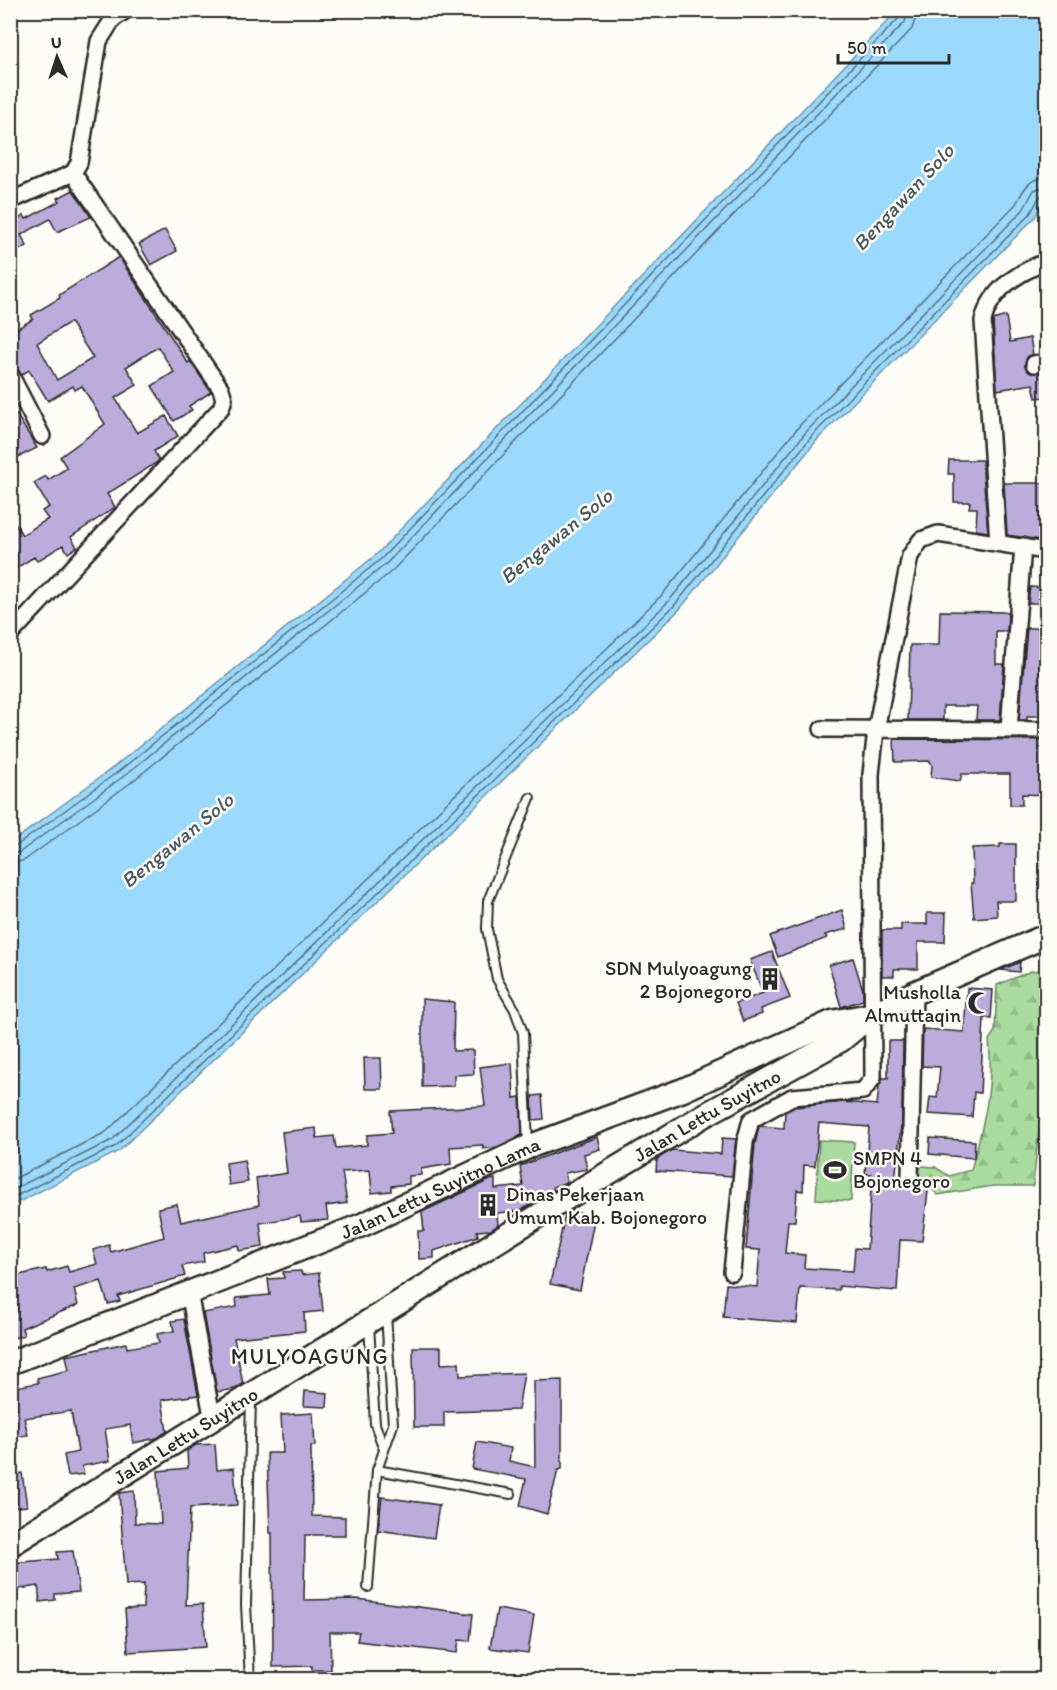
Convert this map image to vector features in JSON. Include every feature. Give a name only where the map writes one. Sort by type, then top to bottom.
[{"type":"main road","name":"Jalan Lettu Suyitno","points":[[10,1545],[213,1421],[557,1204],[703,1116],[841,1040],[871,1014],[1047,936]]},
{"type":"main road","name":"Jalan Lettu Suyitno Lama","points":[[10,1364],[371,1221],[528,1147],[683,1090],[832,1022],[871,1014]]},
{"type":"main road","points":[[683,1090],[696,1094],[700,1100],[703,1116]]},
{"type":"street","points":[[10,201],[73,173],[79,163],[99,41],[115,13]]},
{"type":"street","points":[[10,635],[221,408],[224,399],[221,389],[73,173]]},
{"type":"street","points":[[998,542],[983,321],[986,308],[995,296],[1023,272],[1047,262]]},
{"type":"street","points":[[10,374],[42,436]]},
{"type":"street","points":[[732,1272],[745,1142],[751,1120],[792,1097],[855,1093],[867,1089],[874,1069],[871,1014],[871,774],[876,730],[908,563],[913,549],[921,540],[938,534],[1047,551]]},
{"type":"street","points":[[1009,729],[1023,546]]},
{"type":"street","points":[[822,729],[1047,730]]},
{"type":"street","points":[[910,1177],[914,993]]},
{"type":"street","points":[[189,1292],[213,1421]]},
{"type":"lane","points":[[528,1147],[524,1033],[515,1010],[497,979],[487,929],[488,901],[530,798]]},
{"type":"lane","points":[[368,1587],[377,1470],[383,1447],[393,1425],[378,1318]]},
{"type":"lane","points":[[378,1318],[375,1424],[383,1447]]},
{"type":"lane","points":[[250,1680],[246,1605],[251,1397]]},
{"type":"lane","points":[[377,1470],[511,1494]]},
{"type":"green space","points":[[1040,970],[1038,999],[1046,1006],[1046,1060],[1033,1186],[993,1186],[938,1195],[918,1175],[921,1166],[935,1167],[949,1176],[971,1170],[989,1090],[989,1040],[995,1031],[997,985],[1031,971]]},
{"type":"green space","name":"SMPN 4 Bojonegoro","points":[[819,1140],[854,1142],[851,1201],[816,1199]]},
{"type":"water","name":"Bengawan Solo","points":[[898,10],[1046,11],[1046,196],[1035,217],[817,440],[679,610],[119,1151],[11,1206],[11,843],[115,766],[377,554]]},
{"type":"building","points":[[73,190],[91,217],[57,232],[50,219],[21,235],[27,246],[10,255],[10,216],[14,222],[24,215],[26,219],[60,201],[58,198]]},
{"type":"building","points":[[165,230],[177,251],[151,265],[139,244]]},
{"type":"building","points":[[119,257],[188,363],[190,361],[211,392],[189,406],[192,410],[174,421],[152,386],[174,372],[158,347],[126,367],[137,385],[115,398],[137,433],[166,416],[178,436],[154,451],[159,460],[156,463],[107,494],[115,507],[71,537],[77,547],[68,553],[63,545],[37,561],[34,557],[10,572],[10,515],[22,535],[48,519],[42,511],[49,507],[34,483],[46,476],[48,480],[67,468],[60,457],[105,424],[82,386],[75,390],[73,386],[48,401],[29,370],[21,375],[16,366],[10,364],[16,360],[10,351],[10,333],[33,319],[31,315],[60,298],[59,295]],"holes":[[[70,322],[93,358],[57,380],[37,343]]]},
{"type":"building","points":[[1006,316],[1010,342],[1030,338],[1033,354],[1027,357],[1025,366],[1031,373],[1047,372],[1047,397],[1036,398],[1033,384],[997,390],[993,320]]},
{"type":"building","points":[[10,404],[37,448],[10,461]]},
{"type":"building","points":[[949,460],[982,460],[988,532],[976,530],[977,508],[969,508],[970,502],[954,502],[954,474],[948,474]]},
{"type":"building","points":[[1004,483],[1047,483],[1047,541],[1007,535]]},
{"type":"building","points":[[1030,587],[1047,588],[1047,603],[1028,603]]},
{"type":"building","points":[[940,611],[1008,612],[1007,631],[996,631],[996,664],[1004,664],[1000,720],[976,720],[977,706],[943,706],[943,720],[908,720],[910,645],[939,645]]},
{"type":"building","points":[[1027,628],[1047,628],[1047,711],[1040,711],[1040,716],[1027,716],[1027,720],[1019,720]]},
{"type":"building","points":[[894,739],[1047,740],[1047,795],[1022,794],[1022,805],[1010,805],[1010,774],[962,774],[960,781],[931,777],[930,761],[895,762]]},
{"type":"building","points":[[1000,844],[1016,844],[1016,901],[996,901],[997,916],[974,918],[971,883],[973,883],[972,848],[1000,847]]},
{"type":"building","name":"SDN Mulyoagung 2 Bojonegoro","points":[[842,910],[847,929],[825,935],[827,938],[778,957],[770,936]]},
{"type":"building","points":[[927,913],[946,913],[945,942],[918,942],[918,969],[894,969],[894,976],[882,976],[882,930],[901,930],[901,924],[927,924]]},
{"type":"building","name":"SDN Mulyoagung 2 Bojonegoro","points":[[772,952],[790,998],[761,1009],[762,1014],[743,1021],[736,1003],[763,993],[750,960]]},
{"type":"building","points":[[853,958],[863,990],[863,1000],[841,1007],[829,965]]},
{"type":"building","points":[[1020,962],[1019,972],[1001,970]]},
{"type":"building","points":[[967,988],[993,990],[991,1018],[984,1018],[980,1093],[974,1092],[972,1117],[928,1114],[930,1097],[937,1098],[940,1067],[922,1066],[923,1029],[964,1032]]},
{"type":"building","points":[[422,999],[454,1002],[453,1051],[473,1050],[474,1074],[454,1075],[454,1086],[422,1087]]},
{"type":"building","points":[[888,1041],[903,1041],[902,1116],[895,1181],[909,1187],[918,1183],[929,1183],[922,1241],[900,1240],[897,1291],[839,1286],[839,1290],[800,1288],[797,1323],[723,1317],[726,1284],[757,1287],[760,1250],[746,1249],[755,1144],[759,1126],[784,1128],[785,1112],[795,1107],[843,1102],[877,1105],[879,1086],[883,1078],[888,1078]],"holes":[[[819,1123],[869,1127],[865,1174],[872,1174],[867,1249],[855,1248],[853,1271],[804,1268],[805,1255],[785,1253],[788,1221],[795,1221],[797,1190],[803,1191],[804,1165],[815,1166]]]},
{"type":"building","points":[[364,1058],[381,1058],[382,1089],[365,1089]]},
{"type":"building","points":[[512,1063],[514,1098],[520,1097],[522,1135],[497,1147],[483,1149],[483,1145],[450,1147],[451,1164],[421,1169],[421,1175],[409,1176],[409,1184],[391,1186],[391,1191],[372,1193],[370,1170],[342,1172],[347,1203],[326,1206],[328,1220],[301,1222],[300,1216],[260,1223],[263,1247],[239,1251],[238,1245],[203,1253],[204,1262],[182,1266],[185,1276],[118,1296],[120,1301],[108,1304],[101,1281],[74,1289],[78,1305],[22,1328],[24,1335],[10,1339],[10,1296],[15,1295],[10,1277],[46,1269],[47,1272],[67,1266],[69,1272],[97,1264],[93,1250],[109,1245],[111,1252],[164,1237],[158,1208],[177,1204],[181,1222],[259,1205],[256,1178],[287,1173],[282,1132],[316,1128],[317,1138],[334,1136],[336,1148],[367,1145],[367,1135],[392,1133],[390,1111],[485,1106],[480,1067]]},
{"type":"building","points":[[542,1095],[544,1119],[533,1120],[532,1096]]},
{"type":"building","points":[[597,1137],[600,1149],[584,1154],[587,1169],[565,1173],[567,1182],[553,1187],[554,1190],[529,1203],[520,1211],[497,1213],[498,1225],[491,1230],[477,1231],[478,1236],[434,1251],[434,1258],[419,1259],[418,1231],[424,1231],[422,1212],[490,1180],[495,1179],[495,1189],[523,1186],[520,1166]]},
{"type":"building","points":[[722,1138],[736,1139],[732,1176],[656,1171],[657,1159],[672,1150],[721,1154]]},
{"type":"building","points":[[930,1138],[975,1141],[974,1158],[929,1154]]},
{"type":"building","points":[[244,1160],[248,1182],[229,1185],[226,1163]]},
{"type":"building","points":[[571,1211],[595,1216],[580,1290],[550,1284],[565,1215]]},
{"type":"building","points":[[301,1271],[302,1275],[319,1273],[323,1311],[304,1313],[305,1331],[234,1338],[243,1384],[235,1389],[217,1392],[203,1313],[237,1307],[236,1298],[270,1295],[268,1279],[284,1278],[283,1272]]},
{"type":"building","points":[[184,1319],[198,1395],[162,1400],[167,1431],[157,1438],[133,1443],[130,1425],[105,1429],[110,1461],[82,1466],[84,1474],[68,1476],[64,1455],[78,1452],[71,1411],[24,1418],[28,1435],[15,1437],[10,1388],[38,1383],[37,1378],[69,1370],[66,1356],[126,1343],[127,1348],[159,1343],[157,1334],[174,1331],[172,1321]]},
{"type":"building","points":[[413,1347],[441,1347],[441,1364],[459,1363],[460,1376],[524,1373],[518,1410],[444,1412],[444,1427],[414,1427]]},
{"type":"building","points":[[562,1380],[562,1469],[558,1470],[547,1514],[520,1506],[526,1479],[472,1469],[477,1442],[511,1448],[509,1461],[535,1467],[534,1381]]},
{"type":"building","points":[[305,1391],[328,1393],[327,1407],[304,1406]]},
{"type":"building","points":[[313,1413],[315,1446],[311,1446],[312,1516],[345,1517],[345,1535],[305,1535],[304,1600],[357,1599],[473,1614],[470,1641],[459,1640],[457,1653],[357,1641],[359,1632],[330,1632],[331,1670],[312,1670],[312,1666],[273,1667],[272,1533],[270,1533],[267,1453],[283,1453],[281,1415]]},
{"type":"building","points":[[215,1444],[217,1470],[234,1468],[237,1505],[190,1508],[186,1605],[203,1604],[206,1647],[128,1652],[125,1609],[143,1608],[144,1584],[126,1585],[119,1493],[134,1491],[135,1523],[161,1524],[158,1471],[188,1468],[187,1451],[196,1445]]},
{"type":"building","points":[[22,1473],[27,1506],[10,1508],[10,1475]]},
{"type":"building","points":[[382,1497],[439,1505],[434,1538],[378,1530]]},
{"type":"building","points":[[73,1551],[79,1592],[55,1594],[55,1600],[40,1602],[38,1586],[14,1590],[10,1563],[58,1559],[57,1552]]},
{"type":"building","points":[[497,1609],[534,1615],[528,1653],[490,1648]]},
{"type":"place","name":"SDN Mulyoagung 2 Bojonegoro","points":[[770,979]]},
{"type":"place","name":"Musholla Almuttaqin","points":[[979,1003]]},
{"type":"place","name":"SMPN 4 Bojonegoro","points":[[835,1170]]},
{"type":"place","name":"Dinas Pekerjaan Umum Kab. Bojonegoro","points":[[488,1205]]},
{"type":"district","name":"MULYOAGUNG","points":[[310,1356]]}]
